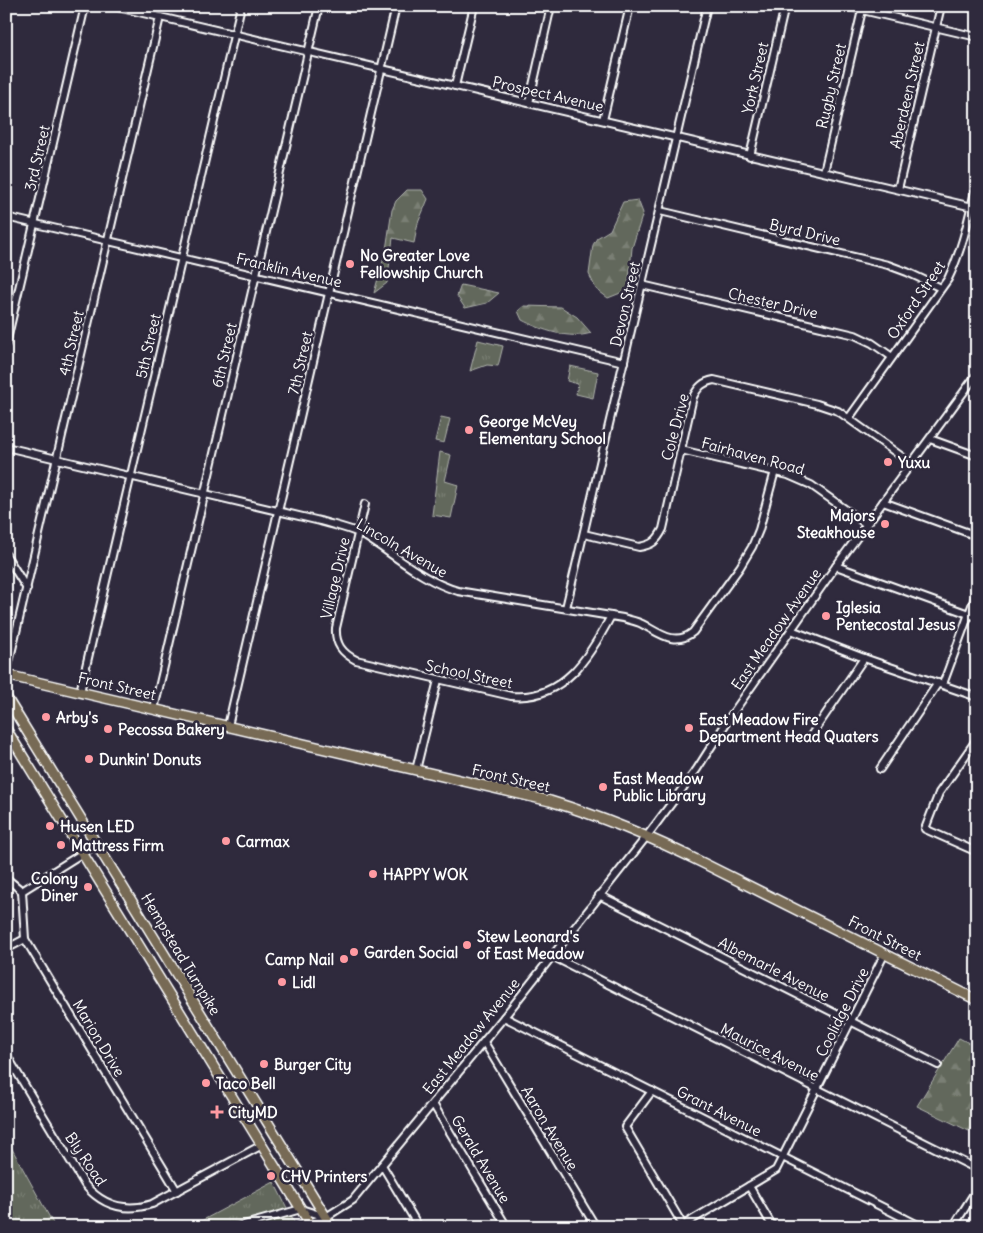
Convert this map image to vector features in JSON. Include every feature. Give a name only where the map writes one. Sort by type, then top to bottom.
[{"type":"main road","name":"Front Street","points":[[6,675],[550,801],[592,814],[646,836],[977,1000]]},
{"type":"main road","name":"Hempstead Turnpike","points":[[6,697],[332,1227]]},
{"type":"main road","name":"Hempstead Turnpike","points":[[6,729],[84,852],[311,1224]]},
{"type":"street","points":[[6,10],[7,6]]},
{"type":"street","name":"3rd Street","points":[[6,344],[85,6]]},
{"type":"street","name":"Prospect Avenue","points":[[113,6],[974,207]]},
{"type":"street","name":"5th Street","points":[[80,692],[241,6]]},
{"type":"street","name":"6th Street","points":[[154,709],[319,6]]},
{"type":"street","name":"7th Street","points":[[228,726],[396,6]]},
{"type":"street","points":[[455,86],[474,6]]},
{"type":"street","points":[[529,103],[551,6]]},
{"type":"street","points":[[603,120],[630,6]]},
{"type":"street","name":"Devon Street","points":[[566,608],[707,6]]},
{"type":"street","name":"York Street","points":[[750,156],[785,6]]},
{"type":"street","points":[[845,6],[862,8],[977,37]]},
{"type":"street","name":"Aberdeen Street","points":[[898,189],[940,6]]},
{"type":"street","name":"Rugby Street","points":[[824,172],[862,8]]},
{"type":"street","name":"4th Street","points":[[6,675],[160,17]]},
{"type":"street","name":"Oxford Street","points":[[849,418],[948,279],[957,260],[974,207],[977,183]]},
{"type":"street","name":"Byrd Drive","points":[[660,211],[888,265],[941,288]]},
{"type":"street","name":"Franklin Avenue","points":[[6,217],[624,362]]},
{"type":"street","name":"Chester Drive","points":[[642,285],[855,335],[872,342],[892,357]]},
{"type":"street","name":"East Meadow Avenue","points":[[297,1227],[311,1224],[326,1217],[353,1200],[504,1017],[697,769],[730,717],[836,566],[977,374]]},
{"type":"street","name":"Cole Drive","points":[[584,534],[639,547],[648,546],[655,541],[663,529],[696,392],[705,382],[714,380],[817,404],[838,411],[912,464]]},
{"type":"street","points":[[930,439],[977,456]]},
{"type":"street","name":"Lincoln Avenue","points":[[6,447],[320,521],[359,533],[428,579],[445,587],[611,616],[640,623],[668,638],[678,640],[687,637],[693,632],[740,567],[752,547],[775,472]]},
{"type":"street","name":"Fairhaven Road","points":[[681,450],[788,475],[811,485],[866,524]]},
{"type":"street","points":[[883,502],[977,536]]},
{"type":"street","name":"Village Drive","points":[[347,656],[339,647],[336,628],[365,504]]},
{"type":"street","points":[[6,555],[27,589]]},
{"type":"street","points":[[836,566],[977,617]]},
{"type":"street","points":[[880,769],[941,684],[977,592]]},
{"type":"street","name":"School Street","points":[[347,656],[369,664],[511,696],[531,696],[547,691],[564,682],[576,672],[598,640],[611,616]]},
{"type":"street","points":[[791,630],[864,658],[977,696]]},
{"type":"street","points":[[810,736],[864,658]]},
{"type":"street","points":[[416,770],[438,680]]},
{"type":"street","points":[[977,739],[939,793],[925,829],[977,852]]},
{"type":"street","points":[[6,878],[22,891],[97,844]]},
{"type":"street","name":"Marion Drive","points":[[22,891],[25,939],[177,1191]]},
{"type":"street","name":"Albemarle Avenue","points":[[599,895],[938,1065]]},
{"type":"street","points":[[6,949],[25,939]]},
{"type":"street","name":"Coolidge Drive","points":[[682,1226],[776,1170],[885,953]]},
{"type":"street","name":"Maurice Avenue","points":[[552,956],[977,1169]]},
{"type":"street","name":"Grant Avenue","points":[[504,1017],[922,1227]]},
{"type":"street","name":"Aaron Avenue","points":[[484,1042],[596,1227]]},
{"type":"street","name":"Bly Road","points":[[6,1054],[85,1185],[98,1198],[118,1207],[141,1208],[152,1204],[262,1145]]},
{"type":"street","points":[[652,1091],[625,1128],[682,1226]]},
{"type":"street","name":"Gerald Avenue","points":[[433,1104],[508,1227]]},
{"type":"street","points":[[382,1165],[419,1227]]},
{"type":"street","points":[[749,1186],[773,1227]]},
{"type":"street","points":[[953,1227],[977,1189]]},
{"type":"street","points":[[237,1227],[301,1209],[326,1217]]},
{"type":"street","points":[[899,1227],[904,1218]]},
{"type":"green space","points":[[407,190],[422,190],[428,199],[418,223],[414,243],[393,238],[387,283],[374,293],[386,250],[392,210],[396,201]]},
{"type":"green space","points":[[638,200],[643,213],[632,248],[628,290],[608,298],[596,289],[589,274],[593,245],[597,238],[610,230],[623,202]]},
{"type":"green space","points":[[461,285],[499,293],[487,303],[465,308],[457,296]]},
{"type":"green space","points":[[524,306],[561,307],[577,317],[591,333],[565,335],[538,327],[522,320],[518,311]]},
{"type":"green space","points":[[478,340],[503,346],[498,366],[487,365],[470,371]]},
{"type":"green space","points":[[570,366],[598,372],[593,398],[576,394],[578,384],[567,381]]},
{"type":"green space","points":[[441,417],[450,419],[444,443],[435,441]]},
{"type":"green space","points":[[440,452],[451,455],[445,481],[458,485],[451,518],[432,515]]},
{"type":"green space","points":[[959,1038],[977,1047],[977,1119],[969,1131],[917,1106]]},
{"type":"green space","points":[[6,1138],[55,1227],[6,1227]]},
{"type":"green space","points":[[274,1182],[294,1222],[299,1227],[190,1227]]},
{"type":"place","name":"No Greater Love Fellowship Church","points":[[350,264]]},
{"type":"place","name":"George McVey Elementary School","points":[[469,430]]},
{"type":"place","name":"Yuxu","points":[[888,462]]},
{"type":"place","name":"Majors Steakhouse","points":[[885,524]]},
{"type":"place","name":"Iglesia Pentecostal Jesus","points":[[826,616]]},
{"type":"place","name":"Arby's","points":[[46,717]]},
{"type":"place","name":"East Meadow Fire Department Head Quaters","points":[[689,728]]},
{"type":"place","name":"Pecossa Bakery","points":[[108,729]]},
{"type":"place","name":"Dunkin' Donuts","points":[[89,759]]},
{"type":"place","name":"East Meadow Public Library","points":[[603,787]]},
{"type":"place","name":"Husen LED","points":[[50,826]]},
{"type":"place","name":"Carmax","points":[[226,841]]},
{"type":"place","name":"Mattress Firm","points":[[61,845]]},
{"type":"place","name":"HAPPY WOK","points":[[373,874]]},
{"type":"place","name":"Colony Diner","points":[[88,887]]},
{"type":"place","name":"Stew Leonard's of East Meadow","points":[[467,945]]},
{"type":"place","name":"Garden Social","points":[[354,952]]},
{"type":"place","name":"Camp Nail","points":[[344,959]]},
{"type":"place","name":"Lidl","points":[[282,982]]},
{"type":"place","name":"Burger City","points":[[264,1064]]},
{"type":"place","name":"Taco Bell","points":[[206,1083]]},
{"type":"place","name":"CityMD","points":[[217,1112]]},
{"type":"place","name":"CHV Printers","points":[[271,1176]]}]
